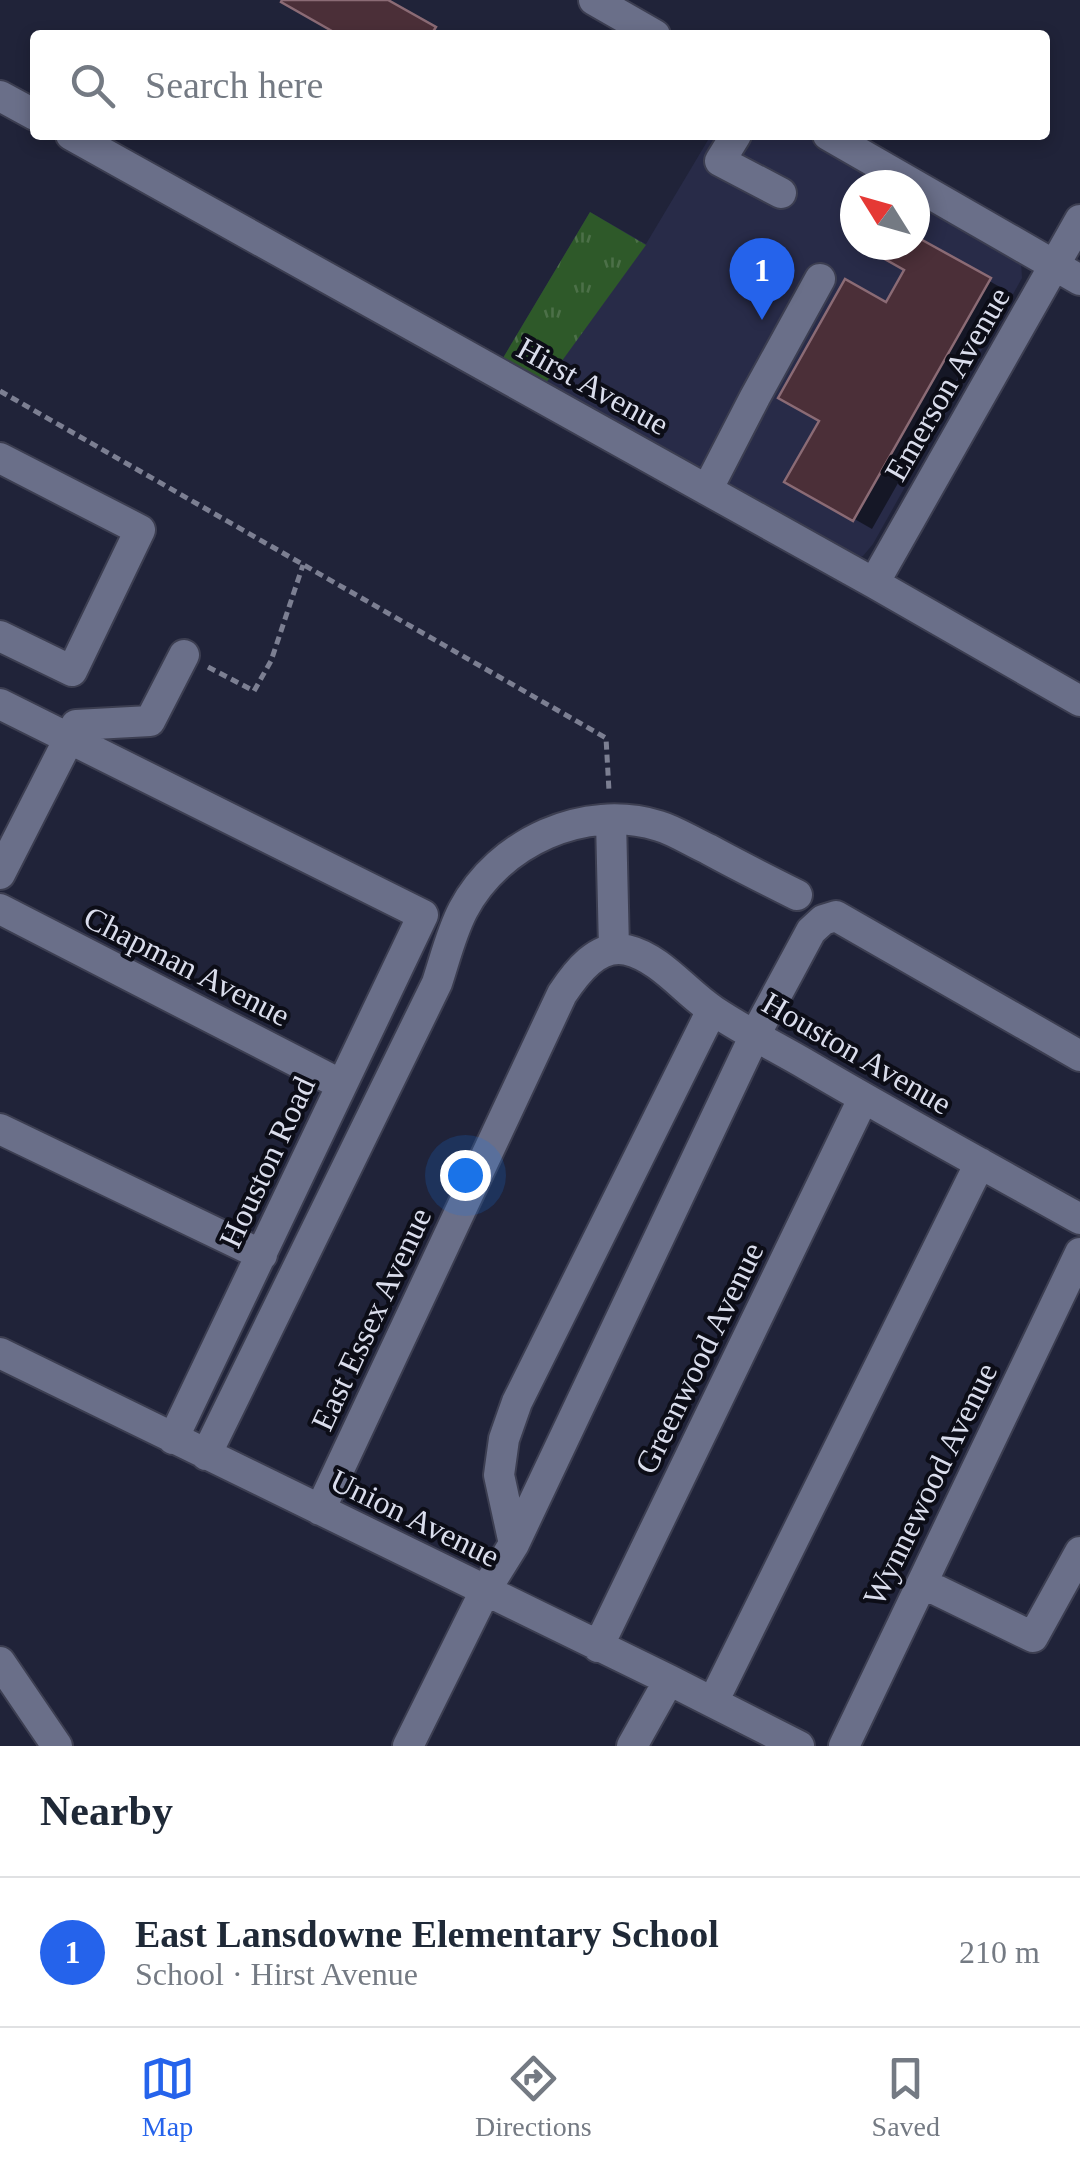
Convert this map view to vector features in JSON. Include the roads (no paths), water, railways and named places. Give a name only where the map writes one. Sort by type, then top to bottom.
[{"type":"street","points":[[594,0],[646,30]]},
{"type":"street","points":[[0,96],[30,112]]},
{"type":"street","name":"Hirst Avenue","points":[[80,140],[874,582],[1080,702]]},
{"type":"street","points":[[733,140],[720,161],[781,193]]},
{"type":"street","points":[[837,140],[1067,273]]},
{"type":"street","name":"Emerson Avenue","points":[[874,582],[1067,273],[1080,220]]},
{"type":"street","points":[[708,490],[820,279]]},
{"type":"street","points":[[0,458],[140,530],[72,672],[72,732],[0,874]]},
{"type":"street","points":[[0,636],[72,672]]},
{"type":"street","points":[[0,704],[72,732],[150,721],[184,655]]},
{"type":"street","name":"Houston Road","points":[[72,732],[422,915],[174,1439]]},
{"type":"street","points":[[206,1455],[438,983],[463,910],[489,872],[519,848],[565,825],[628,818],[663,827],[797,894]]},
{"type":"street","points":[[609,951],[611,820]]},
{"type":"street","name":"Chapman Avenue","points":[[0,908],[342,1085]]},
{"type":"street","points":[[408,1746],[484,1591],[514,1544],[755,1035],[810,931],[823,920],[836,916],[1080,1056]]},
{"type":"street","name":"Houston Avenue","points":[[609,951],[625,950],[654,964],[712,1010],[1080,1219]]},
{"type":"street","name":"East Essex Avenue","points":[[320,1510],[562,994],[592,958],[609,951]]},
{"type":"street","points":[[514,1544],[499,1474],[504,1439],[517,1402],[712,1010]]},
{"type":"street","name":"Greenwood Avenue","points":[[598,1647],[864,1098]]},
{"type":"street","points":[[0,1129],[262,1255]]},
{"type":"street","points":[[713,1702],[980,1164]]},
{"type":"street","name":"Wynnewood Avenue","points":[[844,1746],[1080,1253]]},
{"type":"street","name":"Union Avenue","points":[[0,1353],[799,1746]]},
{"type":"street","points":[[922,1583],[1034,1637],[1080,1552]]},
{"type":"street","points":[[0,1662],[57,1746]]},
{"type":"street","points":[[632,1746],[670,1680]]},
{"type":"place","name":"East Lansdowne Elementary School","points":[[762,320]]}]
